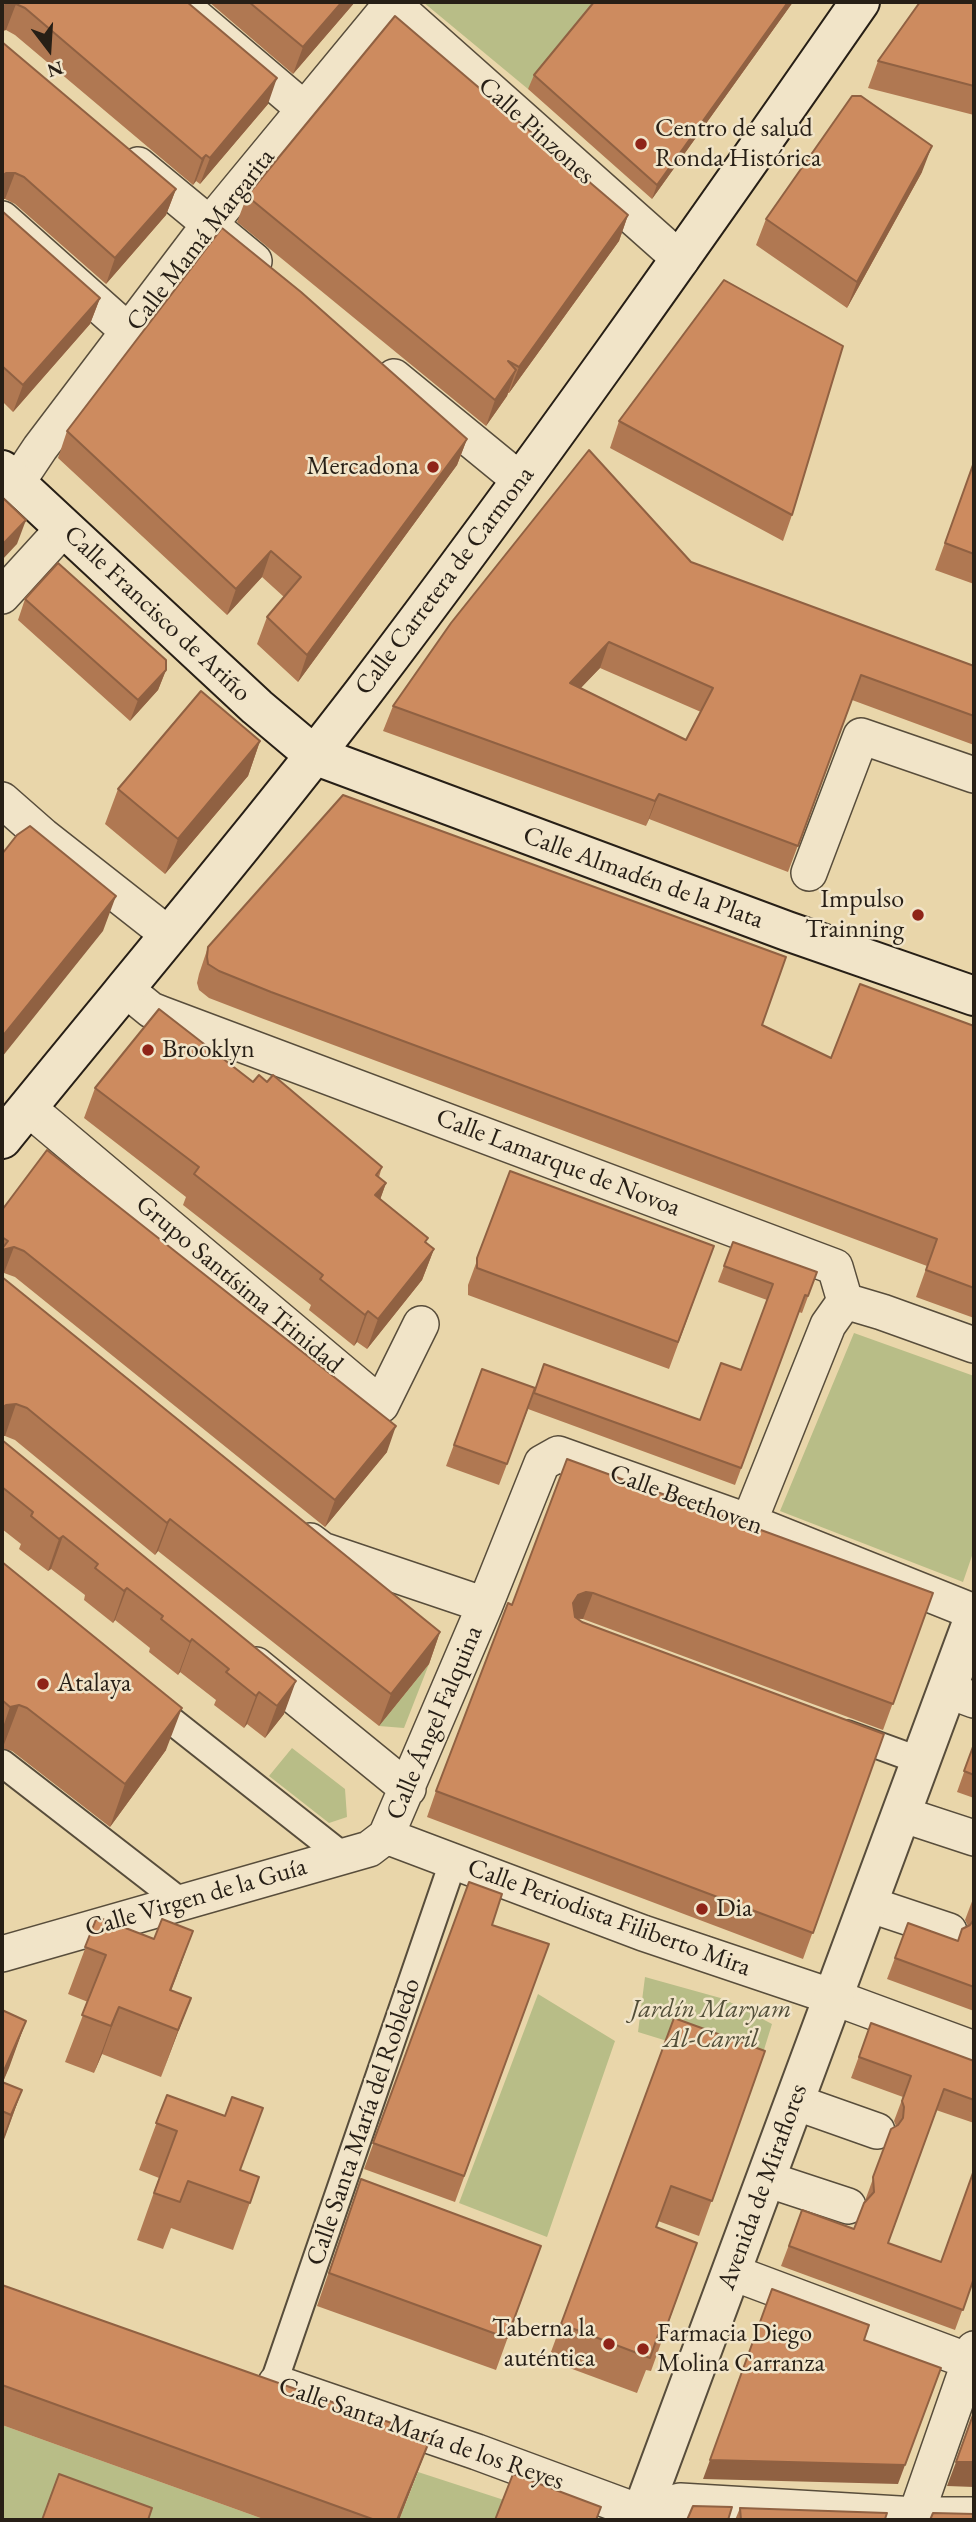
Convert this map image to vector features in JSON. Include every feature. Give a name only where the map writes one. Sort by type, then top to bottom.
[{"type":"main road","name":"Calle Carretera de Carmona","points":[[2,1139],[314,755],[521,481],[681,260],[860,2]]},
{"type":"main road","name":"Calle Francisco de Ariño","points":[[9,477],[257,707],[314,755]]},
{"type":"main road","name":"Calle Almadén de la Plata","points":[[314,755],[787,931],[974,996]]},
{"type":"main road","name":"Avenida de Miraflores","points":[[641,2516],[921,1761],[961,1695],[974,1614]]},
{"type":"street","points":[[178,2],[304,109]]},
{"type":"street","name":"Calle Mamá Margarita","points":[[9,477],[129,332],[209,225],[392,2]]},
{"type":"street","name":"Calle Pinzones","points":[[392,2],[681,260]]},
{"type":"street","points":[[116,146],[274,278]]},
{"type":"street","points":[[2,219],[129,332]]},
{"type":"street","points":[[370,357],[521,481]]},
{"type":"street","points":[[2,596],[64,528]]},
{"type":"street","points":[[810,873],[861,736],[974,775]]},
{"type":"street","points":[[2,800],[19,834],[169,935]]},
{"type":"street","name":"Calle Lamarque de Novoa","points":[[124,988],[151,1010],[161,1014],[835,1267],[845,1301]]},
{"type":"street","name":"Grupo Santísima Trinidad","points":[[27,1108],[382,1405],[421,1324]]},
{"type":"street","points":[[749,1522],[828,1325],[845,1301],[974,1345]]},
{"type":"street","name":"Calle Beethoven","points":[[485,1605],[542,1462],[558,1454],[749,1522],[974,1614]]},
{"type":"street","name":"Calle Ángel Falquina","points":[[290,1524],[322,1550],[485,1605],[386,1836]]},
{"type":"street","points":[[228,1642],[408,1789]]},
{"type":"street","points":[[130,1688],[344,1857]]},
{"type":"street","points":[[827,1727],[921,1761]]},
{"type":"street","points":[[2,1763],[181,1902]]},
{"type":"street","points":[[901,1814],[974,1838]]},
{"type":"street","name":"Calle Virgen de la Guía","points":[[2,1954],[344,1857],[369,1849],[386,1836]]},
{"type":"street","name":"Calle Periodista Filiberto Mira","points":[[386,1836],[643,1934],[833,1997],[974,2049]]},
{"type":"street","name":"Calle Santa María del Robledo","points":[[261,2378],[453,1862]]},
{"type":"street","points":[[868,1903],[949,1931]]},
{"type":"street","points":[[794,2102],[877,2131]]},
{"type":"street","points":[[766,2179],[848,2206]]},
{"type":"street","points":[[731,2272],[973,2357],[916,2515]]},
{"type":"street","name":"Calle Santa María de los Reyes","points":[[261,2378],[477,2452],[641,2516]]},
{"type":"street","points":[[641,2516],[680,2501],[916,2515],[974,2515]]},
{"type":"green space","points":[[423,2],[600,2],[528,89]]},
{"type":"green space","points":[[854,1333],[974,1376],[974,1550],[963,1582],[780,1511]]},
{"type":"green space","points":[[429,1664],[404,1728],[379,1726]]},
{"type":"green space","points":[[292,1748],[345,1789],[347,1817],[329,1823],[269,1776]]},
{"type":"green space","name":"Jardín Maryam Al-Carril","points":[[645,1977],[724,1999],[772,2024],[758,2069],[638,2032]]},
{"type":"green space","points":[[538,1994],[615,2041],[547,2237],[459,2203]]},
{"type":"green space","points":[[2,2425],[266,2520],[103,2520],[50,2501],[42,2520],[2,2520]]},
{"type":"green space","points":[[418,2472],[504,2500],[496,2520],[399,2520]]},
{"type":"building","points":[[2,2],[187,2],[277,78],[210,158],[206,155],[202,159],[25,8],[16,4],[2,7]]},
{"type":"building","points":[[249,2],[342,2],[303,47]]},
{"type":"building","name":"Centro de salud Ronda Histórica","points":[[594,2],[788,2],[657,185],[534,75]]},
{"type":"building","points":[[920,2],[974,2],[974,86],[878,61]]},
{"type":"building","points":[[395,16],[628,215],[519,367],[508,361],[516,370],[495,400],[247,196]]},
{"type":"building","points":[[2,42],[176,189],[115,258],[24,177],[15,173],[2,176]]},
{"type":"building","points":[[852,96],[861,96],[932,146],[857,282],[766,219]]},
{"type":"building","points":[[2,211],[100,298],[23,385],[2,366]]},
{"type":"building","points":[[222,228],[301,292],[467,439],[307,655],[267,617],[301,577],[271,551],[236,589],[67,431]]},
{"type":"building","points":[[724,280],[843,346],[792,515],[619,421]]},
{"type":"building","points":[[589,450],[691,562],[974,666],[974,716],[861,675],[798,846],[659,794],[655,801],[393,706],[451,623]],"holes":[[[609,642],[713,688],[686,740],[570,683]]]},
{"type":"building","points":[[974,462],[974,554],[945,543]]},
{"type":"building","points":[[2,497],[26,520],[2,545]]},
{"type":"building","points":[[58,563],[166,660],[166,670],[138,700],[25,599]]},
{"type":"building","points":[[201,691],[260,741],[178,839],[118,789]]},
{"type":"building","points":[[343,795],[786,957],[762,1025],[831,1058],[860,984],[974,1026],[974,1288],[926,1270],[937,1239],[271,992],[208,964],[208,947]]},
{"type":"building","points":[[30,826],[116,896],[2,1037],[2,854],[17,835]]},
{"type":"building","points":[[159,1009],[253,1082],[259,1075],[267,1082],[273,1075],[382,1167],[376,1175],[386,1183],[375,1195],[428,1238],[425,1242],[434,1249],[378,1319],[368,1311],[365,1315],[320,1279],[323,1275],[194,1174],[199,1167],[95,1088]]},
{"type":"building","points":[[47,1150],[396,1426],[335,1500],[24,1251],[14,1247],[2,1250],[8,1241],[2,1237],[2,1210]]},
{"type":"building","points":[[510,1171],[714,1246],[678,1342],[477,1268],[477,1258]]},
{"type":"building","points":[[733,1242],[817,1272],[808,1296],[805,1295],[741,1468],[534,1393],[544,1364],[700,1420],[721,1363],[741,1370],[773,1284],[724,1266]]},
{"type":"building","points":[[2,1277],[440,1632],[391,1694],[170,1519],[167,1523],[27,1408],[16,1404],[2,1408]]},
{"type":"building","points":[[482,1369],[535,1388],[507,1464],[454,1445]]},
{"type":"building","points":[[2,1440],[296,1681],[277,1706],[259,1692],[256,1696],[226,1672],[229,1669],[192,1639],[190,1642],[161,1619],[163,1616],[127,1588],[124,1591],[95,1568],[98,1564],[63,1536],[59,1539],[31,1516],[33,1512],[2,1487]]},
{"type":"building","points":[[567,1459],[933,1593],[893,1704],[593,1593],[578,1595],[573,1603],[575,1617],[582,1622],[884,1734],[813,1933],[436,1791],[508,1603],[512,1605]]},
{"type":"building","points":[[2,1562],[182,1708],[125,1784],[27,1708],[19,1705],[10,1707],[2,1700]]},
{"type":"building","points":[[974,1744],[974,1775],[964,1771]]},
{"type":"building","points":[[469,1882],[502,1894],[492,1925],[549,1944],[464,2176],[373,2143]]},
{"type":"building","points":[[97,1917],[154,1939],[162,1919],[193,1931],[170,1990],[191,1998],[178,2030],[119,2007],[111,2026],[82,2015],[106,1955],[85,1947]]},
{"type":"building","points":[[974,1919],[974,1987],[895,1958],[908,1923],[958,1941],[962,1929]]},
{"type":"building","points":[[2,2010],[26,2021],[2,2075]]},
{"type":"building","points":[[674,2018],[765,2051],[712,2201],[671,2186],[656,2227],[697,2243],[663,2336],[658,2335],[650,2358],[561,2324]]},
{"type":"building","points":[[871,2023],[974,2061],[974,2100],[944,2089],[888,2243],[941,2262],[974,2170],[974,2278],[963,2310],[789,2246],[802,2210],[854,2229],[864,2203],[874,2192],[873,2177],[891,2129],[903,2118],[902,2101],[911,2076],[859,2057]]},
{"type":"building","points":[[2,2082],[22,2090],[11,2115],[2,2111]]},
{"type":"building","points":[[167,2095],[225,2116],[232,2097],[263,2108],[240,2170],[259,2177],[250,2203],[188,2181],[180,2202],[154,2193],[177,2131],[156,2123]]},
{"type":"building","points":[[361,2179],[541,2246],[507,2338],[329,2273]]},
{"type":"building","points":[[2,2285],[431,2437],[397,2520],[375,2520],[2,2385]]},
{"type":"building","points":[[772,2289],[869,2325],[864,2340],[941,2368],[905,2465],[710,2460]]},
{"type":"building","points":[[974,2412],[974,2462],[956,2462]]},
{"type":"building","points":[[59,2474],[152,2508],[148,2520],[42,2520]]},
{"type":"building","points":[[513,2474],[601,2507],[596,2520],[495,2520]]},
{"type":"building","points":[[693,2506],[732,2507],[728,2520],[687,2520]]},
{"type":"building","points":[[740,2508],[887,2513],[887,2520],[741,2520]]},
{"type":"building","points":[[933,2513],[974,2514],[974,2520],[930,2520]]},
{"type":"place","name":"Centro de salud Ronda Histórica","points":[[641,144]]},
{"type":"place","name":"Mercadona","points":[[433,467]]},
{"type":"place","name":"Impulso Trainning","points":[[918,915]]},
{"type":"place","name":"Brooklyn","points":[[148,1050]]},
{"type":"place","name":"Atalaya","points":[[43,1684]]},
{"type":"place","name":"Dia","points":[[702,1909]]},
{"type":"place","name":"Taberna la auténtica","points":[[609,2344]]},
{"type":"place","name":"Farmacia Diego Molina Carranza","points":[[643,2349]]}]
